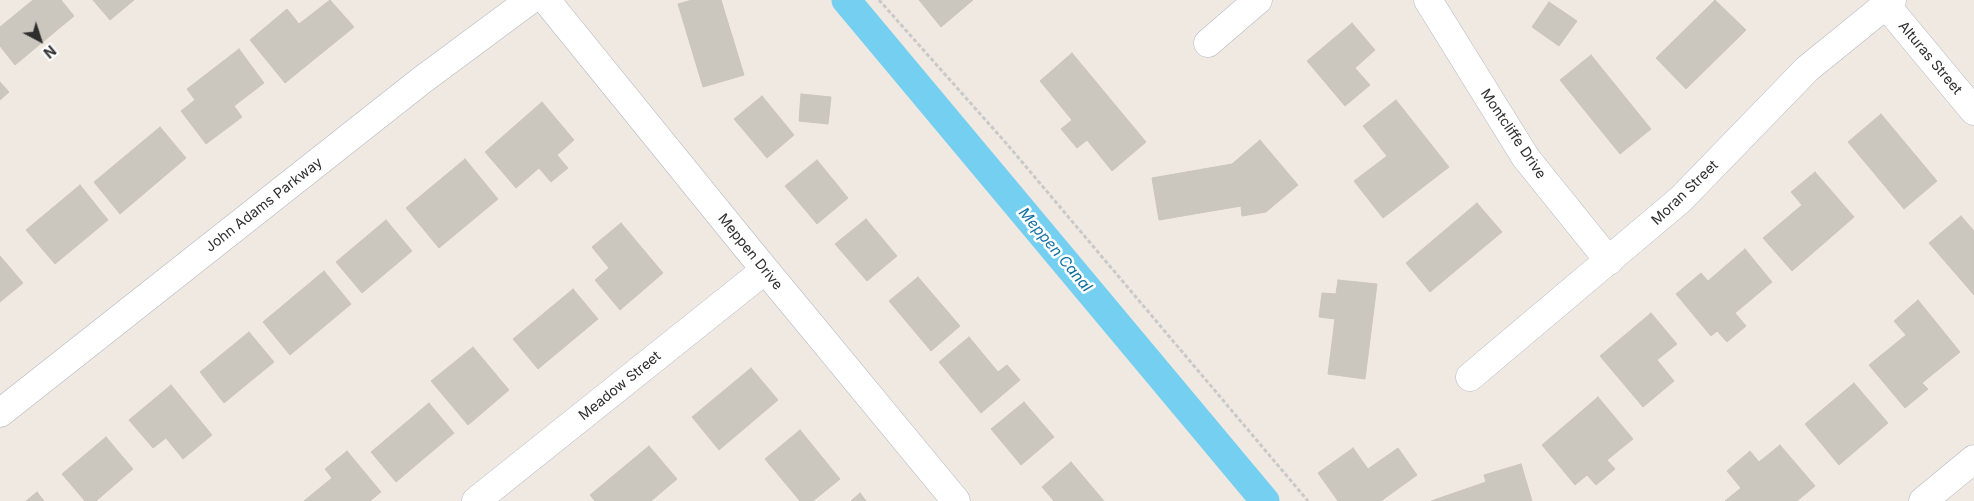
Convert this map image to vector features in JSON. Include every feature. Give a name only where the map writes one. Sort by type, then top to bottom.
[{"type":"street","name":"John Adams Parkway","points":[[0,413],[422,80],[530,0]]},
{"type":"street","name":"Meppen Drive","points":[[546,0],[765,270],[956,501]]},
{"type":"street","points":[[1208,43],[1258,0]]},
{"type":"street","name":"Montcliffe Drive","points":[[1428,0],[1526,158],[1609,262]]},
{"type":"street","name":"Moran Street","points":[[1470,377],[1609,262],[1681,199],[1807,69],[1889,2]]},
{"type":"street","name":"Alturas Street","points":[[1889,2],[1974,111]]},
{"type":"street","name":"Meadow Street","points":[[482,499],[765,270]]},
{"type":"street","points":[[1923,501],[1974,459]]},
{"type":"path","points":[[880,0],[1006,143],[1308,501]]},
{"type":"building","points":[[33,0],[61,0],[74,16],[15,65],[0,46],[0,27]]},
{"type":"building","points":[[93,0],[134,0],[110,20]]},
{"type":"building","points":[[330,0],[354,27],[285,83],[250,40],[287,9],[299,24]]},
{"type":"building","points":[[692,0],[721,0],[744,75],[703,87],[678,4]]},
{"type":"building","points":[[919,0],[973,0],[941,27]]},
{"type":"building","points":[[1715,0],[1746,30],[1686,89],[1656,58]]},
{"type":"building","points":[[1549,2],[1577,21],[1559,46],[1532,27]]},
{"type":"building","points":[[1352,23],[1375,50],[1355,68],[1370,85],[1345,106],[1307,61]]},
{"type":"building","points":[[239,49],[264,83],[234,106],[242,117],[206,144],[181,111],[195,100],[187,89]]},
{"type":"building","points":[[1072,53],[1146,142],[1112,171],[1087,140],[1077,148],[1061,129],[1072,120],[1040,81]]},
{"type":"building","points":[[1591,55],[1651,129],[1620,154],[1560,80]]},
{"type":"building","points":[[0,82],[9,92],[0,100]]},
{"type":"building","points":[[801,94],[831,97],[828,124],[799,121]]},
{"type":"building","points":[[762,96],[794,135],[767,158],[734,119]]},
{"type":"building","points":[[1396,100],[1449,167],[1383,218],[1354,181],[1387,156],[1363,126]]},
{"type":"building","points":[[542,102],[574,140],[557,155],[568,168],[551,182],[539,168],[516,188],[485,152]]},
{"type":"building","points":[[1881,114],[1937,181],[1904,209],[1848,142]]},
{"type":"building","points":[[160,127],[186,158],[120,214],[94,182]]},
{"type":"building","points":[[1260,140],[1298,185],[1266,212],[1242,216],[1241,206],[1159,220],[1152,178],[1232,164]]},
{"type":"building","points":[[465,159],[498,199],[439,248],[406,208]]},
{"type":"building","points":[[817,160],[848,198],[817,224],[785,186]]},
{"type":"building","points":[[1815,172],[1854,217],[1792,271],[1763,238],[1802,205],[1791,192]]},
{"type":"building","points":[[80,185],[108,220],[55,264],[26,230]]},
{"type":"building","points":[[1477,203],[1502,232],[1430,292],[1406,263]]},
{"type":"building","points":[[1961,216],[1974,231],[1974,295],[1929,243]]},
{"type":"building","points":[[866,219],[897,256],[867,281],[835,244]]},
{"type":"building","points":[[386,220],[412,251],[362,293],[336,262]]},
{"type":"building","points":[[621,223],[663,273],[620,310],[595,280],[609,268],[592,247]]},
{"type":"building","points":[[1745,249],[1772,282],[1735,313],[1746,326],[1727,342],[1717,331],[1711,336],[1676,294],[1701,273],[1708,281]]},
{"type":"building","points":[[0,256],[23,283],[0,302]]},
{"type":"building","points":[[324,271],[351,304],[290,355],[263,322]]},
{"type":"building","points":[[918,277],[960,326],[931,351],[889,301]]},
{"type":"building","points":[[1338,280],[1377,284],[1365,379],[1328,374],[1335,319],[1319,317],[1322,293],[1336,294]]},
{"type":"building","points":[[573,289],[598,319],[538,369],[513,339]]},
{"type":"building","points":[[1918,300],[1960,352],[1922,383],[1928,389],[1905,408],[1869,365],[1906,335],[1894,321]]},
{"type":"building","points":[[1651,313],[1677,344],[1657,360],[1674,381],[1643,407],[1600,356]]},
{"type":"building","points":[[249,332],[274,362],[224,403],[200,372]]},
{"type":"building","points":[[969,337],[998,372],[1007,365],[1020,380],[981,413],[939,362]]},
{"type":"building","points":[[473,347],[509,390],[468,425],[431,381]]},
{"type":"building","points":[[751,368],[778,400],[719,450],[692,417]]},
{"type":"building","points":[[1854,383],[1888,423],[1839,465],[1805,424]]},
{"type":"building","points":[[171,385],[212,435],[183,459],[166,438],[153,448],[129,420]]},
{"type":"building","points":[[1598,397],[1633,439],[1607,460],[1615,469],[1596,485],[1587,475],[1575,485],[1542,445]]},
{"type":"building","points":[[1024,402],[1054,437],[1021,465],[991,429]]},
{"type":"building","points":[[429,403],[454,433],[396,482],[371,452]]},
{"type":"building","points":[[800,430],[840,479],[813,501],[800,501],[765,459]]},
{"type":"building","points":[[106,437],[133,469],[96,501],[85,501],[62,474]]},
{"type":"building","points":[[1780,445],[1815,486],[1797,501],[1725,501],[1741,488],[1727,471],[1750,451],[1759,462]]},
{"type":"building","points":[[649,446],[677,479],[651,501],[595,501],[590,495]]},
{"type":"building","points":[[1353,448],[1368,469],[1398,448],[1417,475],[1381,501],[1338,501],[1318,473]]},
{"type":"building","points":[[347,451],[381,492],[370,501],[304,501],[332,478],[325,469]]},
{"type":"building","points":[[1071,462],[1104,501],[1054,501],[1042,487]]},
{"type":"building","points":[[1521,464],[1532,501],[1431,501],[1486,482],[1484,475]]},
{"type":"building","points":[[37,492],[44,501],[26,501]]},
{"type":"building","points":[[860,493],[866,501],[851,501]]},
{"type":"waterway","name":"Meppen Canal","points":[[846,0],[1265,501]]}]
